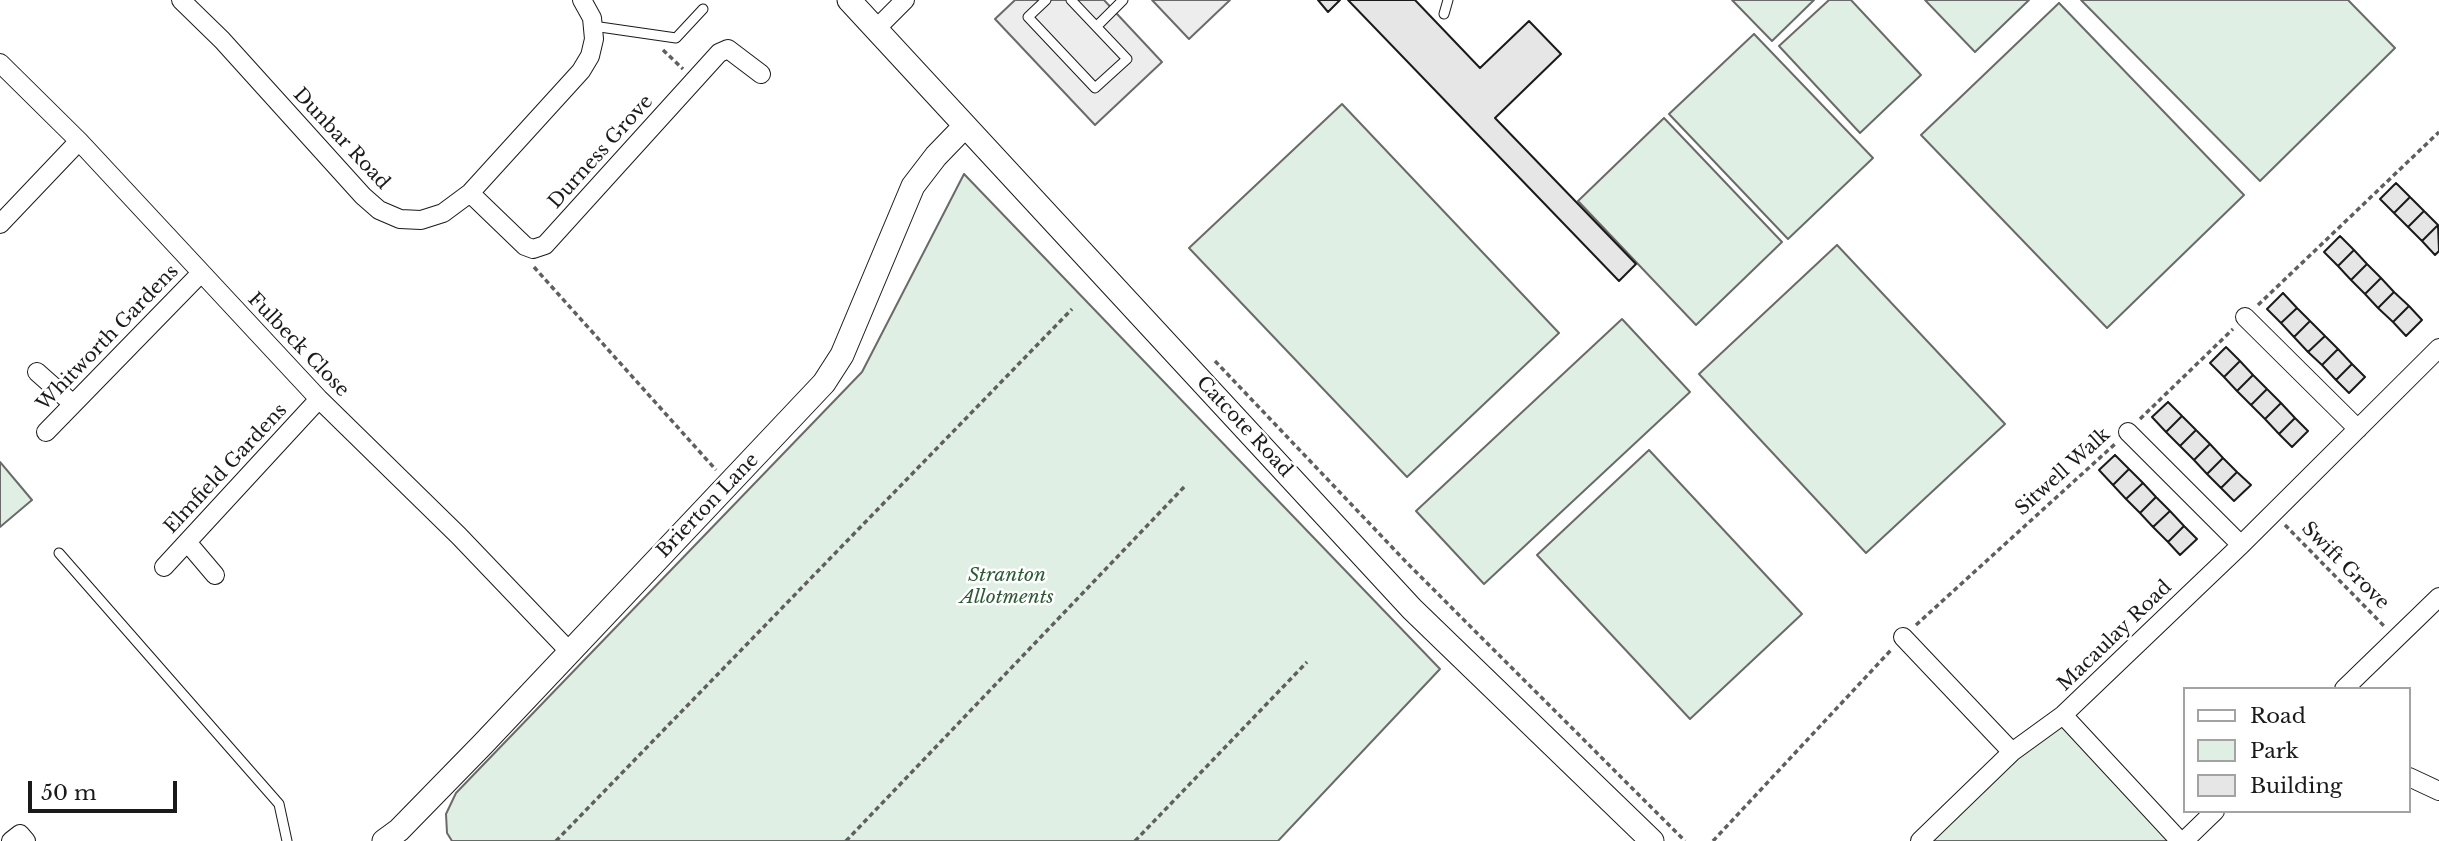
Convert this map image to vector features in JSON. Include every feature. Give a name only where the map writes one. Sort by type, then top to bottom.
[{"type":"street","name":"Dunbar Road","points":[[181,0],[222,40],[363,196],[379,210],[400,219],[421,220],[454,207],[470,193],[581,71],[590,56],[594,39],[593,26]]},
{"type":"street","points":[[582,0],[592,18],[593,26]]},
{"type":"street","name":"Catcote Road","points":[[849,0],[1412,609],[1652,841]]},
{"type":"street","points":[[875,30],[905,0]]},
{"type":"street","name":"Durness Grove","points":[[525,246],[533,249],[545,245],[719,53],[728,49],[761,75]]},
{"type":"street","name":"Fulbeck Close","points":[[0,63],[79,141],[319,400],[459,536],[569,651]]},
{"type":"street","name":"Brierton Lane","points":[[384,841],[399,830],[474,754],[810,400],[836,364],[847,343],[913,186],[936,156],[965,126]]},
{"type":"street","points":[[0,223],[79,141]]},
{"type":"street","points":[[470,193],[525,246]]},
{"type":"street","name":"Whitworth Gardens","points":[[46,432],[201,273]]},
{"type":"street","points":[[2245,317],[2358,429]]},
{"type":"street","name":"Macaulay Road","points":[[1920,841],[2012,752],[2063,715],[2241,545],[2439,348]]},
{"type":"street","points":[[37,372],[74,404]]},
{"type":"street","name":"Elmfield Gardens","points":[[164,567],[319,400]]},
{"type":"street","points":[[2128,432],[2241,545]]},
{"type":"street","points":[[187,542],[215,575]]},
{"type":"street","points":[[2346,687],[2439,597]]},
{"type":"street","points":[[1903,637],[2012,752]]},
{"type":"street","points":[[2063,715],[2182,841],[2214,813]]},
{"type":"street","points":[[2411,778],[2439,791]]},
{"type":"street","points":[[11,841],[20,834],[26,841]]},
{"type":"lane","points":[[1046,0],[1028,16],[1095,88],[1127,59],[1071,0]]},
{"type":"lane","points":[[1097,26],[1123,0]]},
{"type":"lane","points":[[1444,14],[1448,0]]},
{"type":"lane","points":[[593,26],[676,38],[703,9]]},
{"type":"lane","points":[[59,553],[279,804],[287,841]]},
{"type":"path","points":[[645,33],[695,80]]},
{"type":"path","name":"Sitwell Walk","points":[[1713,841],[1903,637],[2128,432],[2439,132]]},
{"type":"path","points":[[525,246],[534,267],[729,484]]},
{"type":"path","points":[[556,841],[1072,309]]},
{"type":"path","points":[[1206,352],[1408,564],[1685,841]]},
{"type":"path","points":[[846,841],[1185,486]]},
{"type":"path","name":"Swift Grove","points":[[2273,513],[2397,638]]},
{"type":"path","points":[[1135,841],[1307,662]]},
{"type":"green space","points":[[1732,0],[1814,0],[1772,41]]},
{"type":"green space","points":[[1829,0],[1851,0],[1921,75],[1860,133],[1779,46]]},
{"type":"green space","points":[[1925,0],[2029,0],[1975,52]]},
{"type":"green space","points":[[2081,0],[2348,0],[2395,48],[2260,181]]},
{"type":"green space","points":[[2059,3],[2244,195],[2107,328],[1921,135]]},
{"type":"green space","points":[[1754,34],[1873,158],[1788,239],[1669,114]]},
{"type":"green space","points":[[1342,104],[1559,333],[1407,477],[1189,248]]},
{"type":"green space","points":[[1664,118],[1782,242],[1696,325],[1578,201]]},
{"type":"green space","name":"Stranton Allotments","points":[[964,174],[1440,669],[1278,841],[452,841],[447,833],[446,814],[456,793],[862,372]]},
{"type":"green space","points":[[1837,245],[2005,424],[1866,553],[1699,374]]},
{"type":"green space","points":[[1622,319],[1690,392],[1484,584],[1416,511]]},
{"type":"green space","points":[[1649,450],[1802,614],[1690,719],[1537,555]]},
{"type":"green space","points":[[0,462],[32,500],[0,527]]},
{"type":"green space","points":[[2063,715],[2180,841],[1920,841]]},
{"type":"shaded area","points":[[1015,0],[1104,0],[1162,62],[1095,125],[995,19]]},
{"type":"shaded area","points":[[1152,0],[1230,0],[1189,39]]},
{"type":"building","points":[[1318,0],[1340,0],[1328,12]]},
{"type":"building","points":[[1348,0],[1415,0],[1480,68],[1529,21],[1561,54],[1495,118],[1636,264],[1619,281]]},
{"type":"building","points":[[2396,183],[2410,197],[2394,213],[2380,199]]},
{"type":"building","points":[[2410,197],[2424,211],[2408,227],[2394,213]]},
{"type":"building","points":[[2424,211],[2438,225],[2422,241],[2408,227]]},
{"type":"building","points":[[2438,225],[2439,251],[2435,255],[2422,241]]},
{"type":"building","points":[[2340,236],[2354,250],[2338,266],[2324,252]]},
{"type":"building","points":[[2354,250],[2367,264],[2351,280],[2338,266]]},
{"type":"building","points":[[2367,264],[2381,278],[2365,294],[2351,280]]},
{"type":"building","points":[[2381,278],[2394,292],[2378,308],[2365,294]]},
{"type":"building","points":[[2394,292],[2409,306],[2393,322],[2378,308]]},
{"type":"building","points":[[2283,293],[2297,308],[2281,323],[2267,309]]},
{"type":"building","points":[[2409,306],[2422,320],[2406,336],[2393,322]]},
{"type":"building","points":[[2297,308],[2310,321],[2294,337],[2281,323]]},
{"type":"building","points":[[2310,321],[2325,336],[2308,352],[2294,337]]},
{"type":"building","points":[[2325,336],[2338,349],[2322,365],[2308,352]]},
{"type":"building","points":[[2226,347],[2240,361],[2224,377],[2210,363]]},
{"type":"building","points":[[2338,349],[2352,364],[2336,380],[2322,365]]},
{"type":"building","points":[[2240,361],[2253,375],[2237,391],[2224,377]]},
{"type":"building","points":[[2352,364],[2365,377],[2349,393],[2336,380]]},
{"type":"building","points":[[2253,375],[2267,389],[2251,405],[2237,391]]},
{"type":"building","points":[[2267,389],[2281,403],[2265,419],[2251,405]]},
{"type":"building","points":[[2168,402],[2182,416],[2166,432],[2152,417]]},
{"type":"building","points":[[2281,403],[2295,418],[2279,434],[2265,419]]},
{"type":"building","points":[[2182,416],[2196,430],[2180,446],[2166,432]]},
{"type":"building","points":[[2295,418],[2308,431],[2292,447],[2279,434]]},
{"type":"building","points":[[2196,430],[2210,444],[2194,460],[2180,446]]},
{"type":"building","points":[[2210,444],[2223,458],[2207,474],[2194,460]]},
{"type":"building","points":[[2115,455],[2129,469],[2113,485],[2099,470]]},
{"type":"building","points":[[2223,458],[2237,472],[2221,488],[2207,474]]},
{"type":"building","points":[[2129,469],[2143,483],[2126,499],[2113,485]]},
{"type":"building","points":[[2237,472],[2251,485],[2234,501],[2221,488]]},
{"type":"building","points":[[2143,483],[2156,497],[2140,513],[2126,499]]},
{"type":"building","points":[[2156,497],[2170,511],[2153,527],[2140,513]]},
{"type":"building","points":[[2170,511],[2184,526],[2168,542],[2153,527]]},
{"type":"building","points":[[2184,526],[2197,539],[2180,555],[2168,542]]}]
